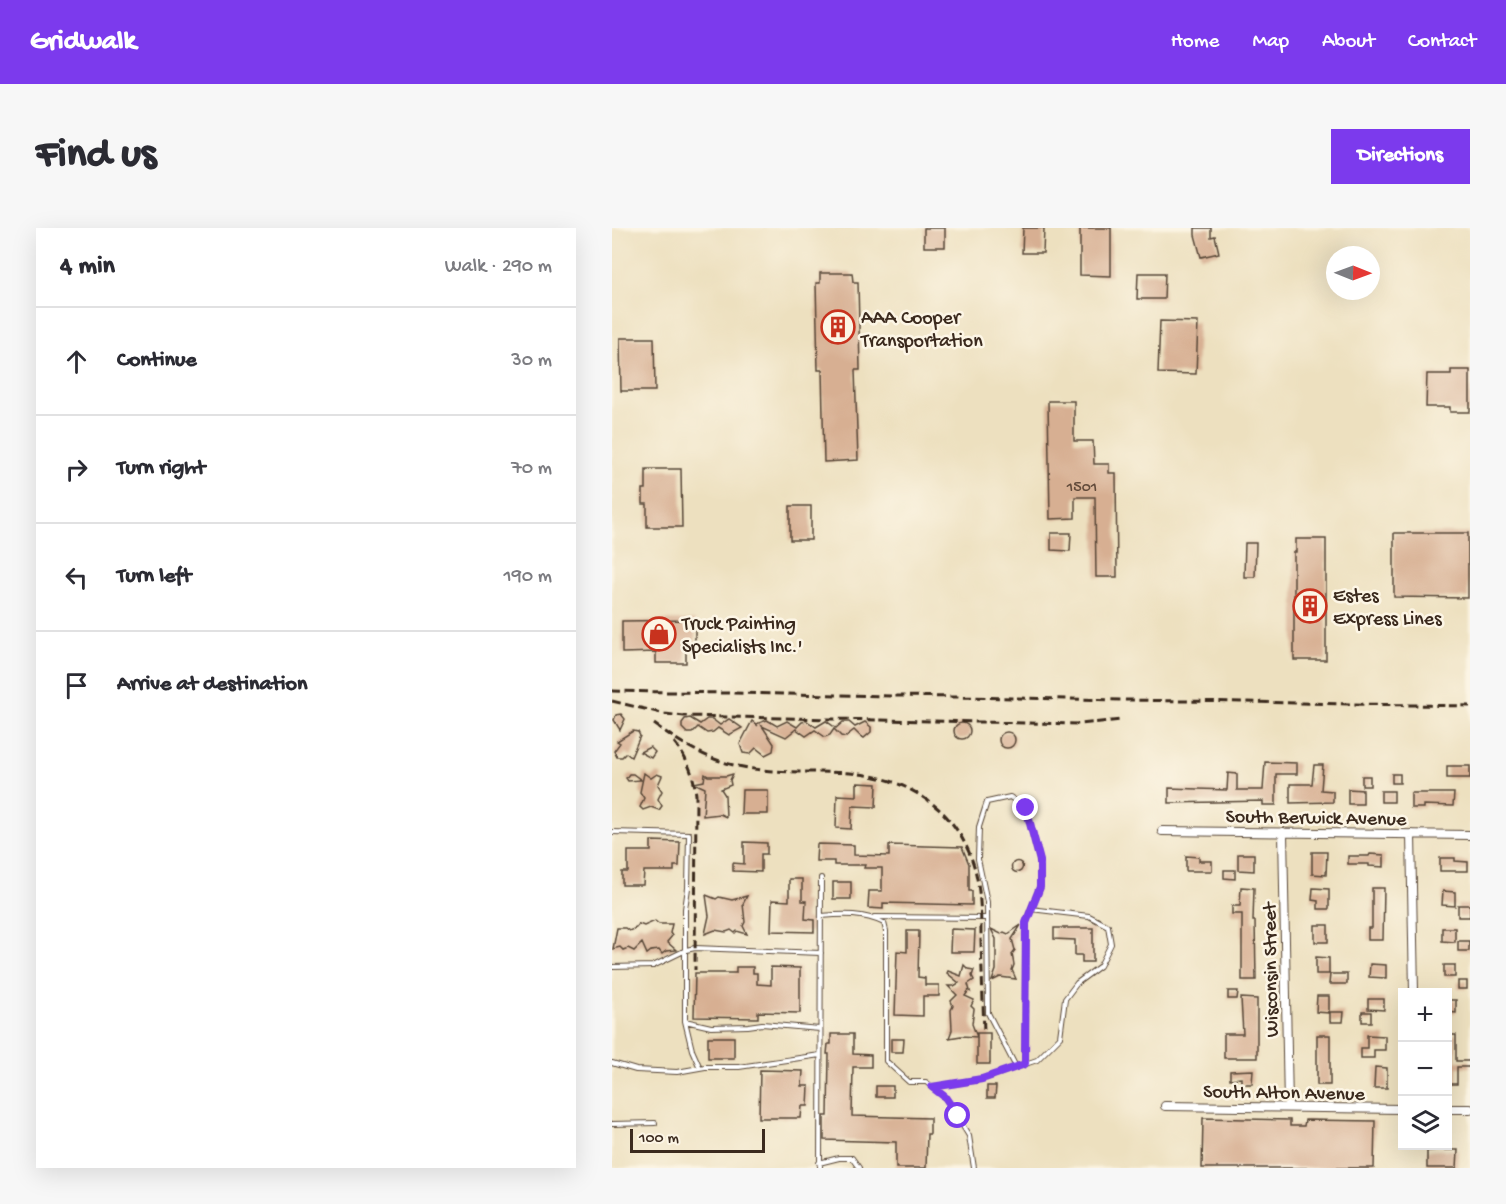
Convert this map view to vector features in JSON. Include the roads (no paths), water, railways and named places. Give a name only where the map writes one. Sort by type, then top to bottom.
[{"type":"street","name":"South Berwick Avenue","points":[[1162,831],[1470,835]]},
{"type":"street","name":"Wisconsin Street","points":[[1283,832],[1288,1107]]},
{"type":"street","points":[[1411,834],[1414,988]]},
{"type":"street","name":"South Alton Avenue","points":[[1165,1106],[1398,1108]]},
{"type":"street","points":[[1452,1109],[1470,1109]]},
{"type":"lane","points":[[1016,1067],[988,1013],[987,902],[978,859],[979,827],[987,802],[1010,797],[1026,808],[1040,861],[1040,887],[1026,923],[1025,1064]]},
{"type":"lane","points":[[612,832],[689,834],[688,888],[685,909],[685,1021],[692,1050],[700,1068]]},
{"type":"lane","points":[[821,878],[820,1165],[839,1158],[852,1158],[859,1168]]},
{"type":"lane","points":[[932,1087],[982,1079],[1037,1060],[1060,1037],[1065,999],[1077,983],[1100,966],[1112,944],[1108,926],[1089,916],[1031,909]]},
{"type":"lane","points":[[821,916],[855,914],[872,917],[987,918]]},
{"type":"lane","points":[[872,917],[884,923],[886,931],[886,1060],[909,1082],[926,1082],[945,1097],[969,1136],[974,1168]]},
{"type":"lane","points":[[612,967],[653,966],[695,948],[820,953]]},
{"type":"lane","points":[[685,1021],[711,1027],[762,1024],[820,1029]]},
{"type":"lane","points":[[612,1063],[636,1070],[676,1072],[700,1068],[739,1067],[820,1055]]},
{"type":"lane","points":[[612,1124],[655,1123]]},
{"type":"railway","points":[[612,691],[1470,706]]},
{"type":"railway","points":[[612,701],[665,714],[684,716],[1079,724],[1122,720]]},
{"type":"railway","points":[[654,724],[696,751],[719,761],[769,771],[842,773],[888,780],[912,790],[942,812],[963,841],[976,875],[981,913],[984,1033]]},
{"type":"railway","points":[[674,742],[689,767],[696,795],[695,970]]},
{"type":"place","name":"AAA Cooper Transportation","points":[[838,327]]},
{"type":"place","name":"Estes Express Lines","points":[[1310,606]]},
{"type":"place","name":"Truck Painting Specialists Inc.'","points":[[659,634]]}]
